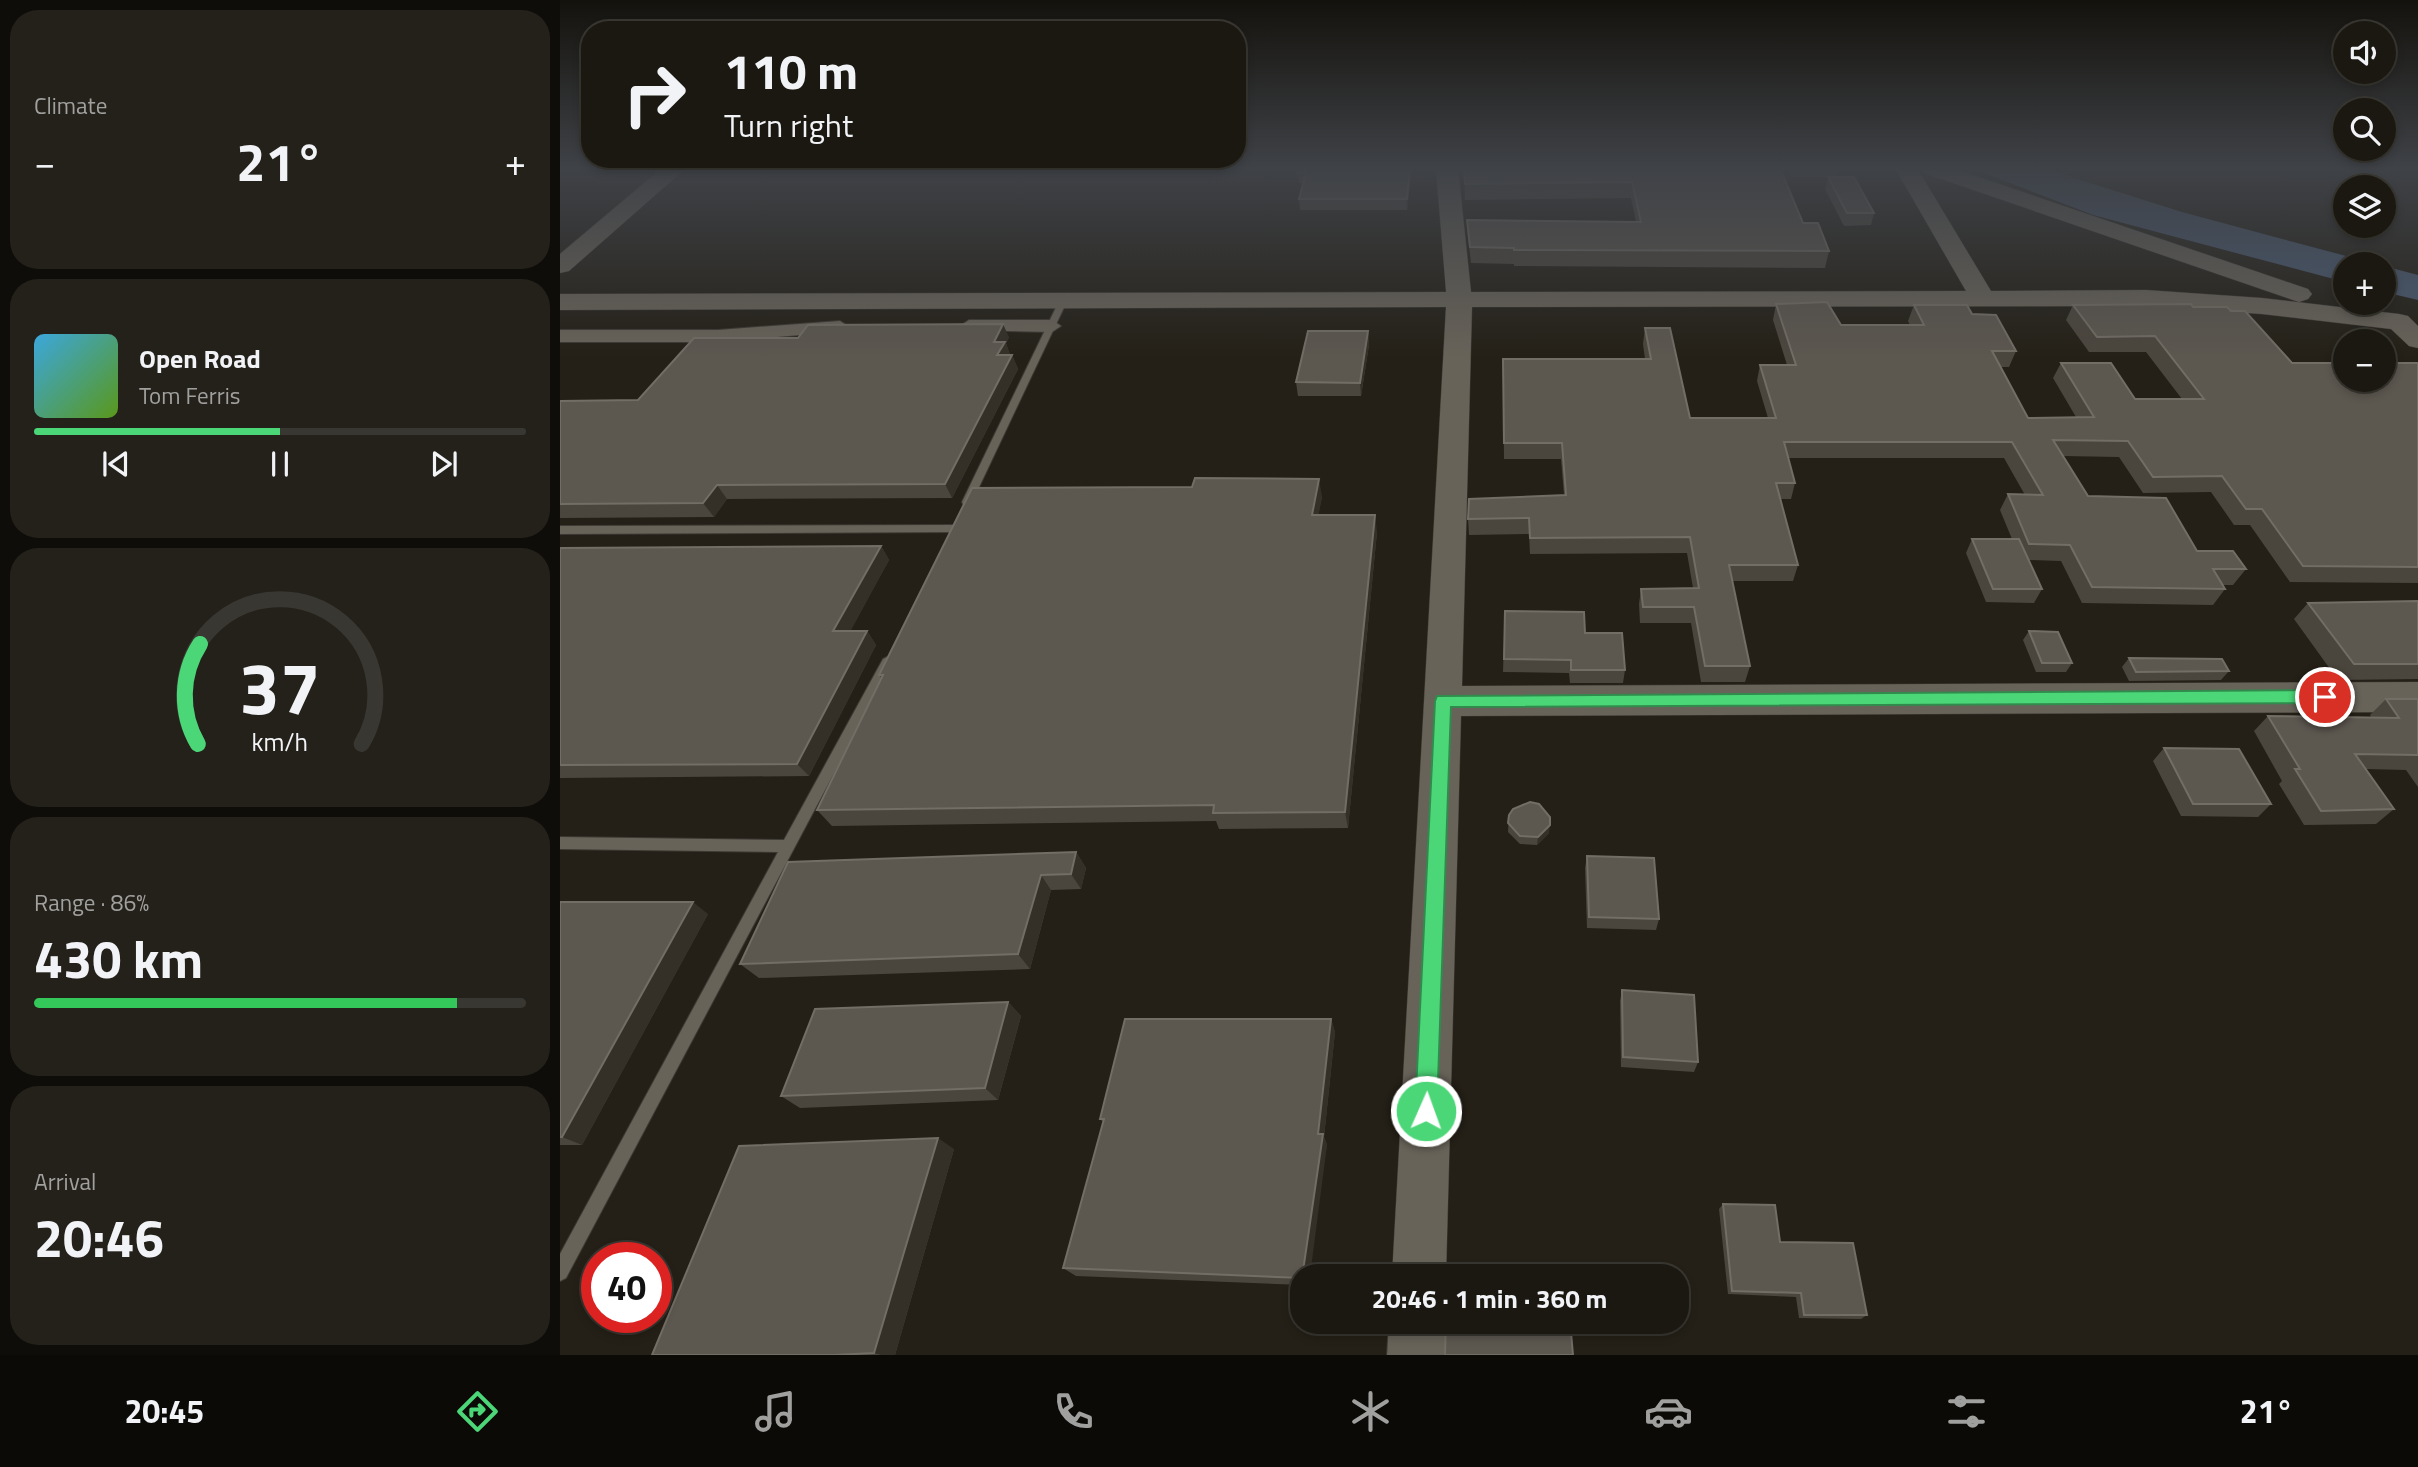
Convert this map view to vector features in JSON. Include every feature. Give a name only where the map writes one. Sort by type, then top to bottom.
[{"type":"street","points":[[560,267],[601,231]]},
{"type":"street","points":[[1420,1264],[1458,306],[1452,231]]},
{"type":"street","points":[[1943,231],[1983,299]]},
{"type":"street","points":[[2115,231],[2267,284],[2412,330]]},
{"type":"street","points":[[560,305],[1059,311],[2146,298],[2262,306],[2412,330]]},
{"type":"street","points":[[1458,306],[2172,308],[2327,320],[2412,330]]},
{"type":"street","points":[[956,326],[1059,311]]},
{"type":"street","points":[[560,336],[719,336],[854,327]]},
{"type":"street","points":[[1443,701],[2418,697]]},
{"type":"street","points":[[1416,1355],[1417,1334]]},
{"type":"lane","points":[[560,530],[955,535],[973,486],[1020,396],[1059,311]]},
{"type":"lane","points":[[560,1272],[892,651]]},
{"type":"lane","points":[[560,843],[788,846]]},
{"type":"water","points":[[2154,231],[2254,231],[2333,252],[2333,279]]},
{"type":"water","points":[[2396,269],[2418,275],[2418,300],[2396,295]]},
{"type":"building","points":[[1468,231],[1821,231],[1829,251],[1514,250],[1470,247]]},
{"type":"building","points":[[1827,302],[1841,325],[1924,325],[1914,305],[1967,305],[1972,314],[1996,315],[2016,351],[1992,351],[2028,418],[2094,417],[2061,363],[2111,363],[2135,399],[2204,399],[2155,336],[2097,337],[2073,305],[2191,304],[2193,307],[2227,307],[2231,311],[2245,311],[2292,363],[2333,363],[2333,392],[2396,392],[2396,363],[2418,363],[2418,567],[2303,566],[2262,509],[2246,509],[2222,476],[2153,477],[2128,441],[2053,440],[2088,496],[2166,498],[2197,551],[2233,551],[2246,569],[2213,569],[2225,589],[2092,587],[2070,545],[2029,544],[2008,494],[2043,495],[2012,442],[1784,442],[1795,483],[1776,483],[1798,565],[1729,565],[1750,666],[1705,666],[1694,607],[1643,607],[1641,589],[1699,588],[1690,537],[1530,538],[1529,518],[1468,519],[1469,499],[1566,495],[1562,443],[1504,443],[1503,359],[1651,359],[1645,328],[1670,328],[1690,418],[1776,418],[1760,365],[1796,365],[1776,304]]},
{"type":"building","points":[[1003,324],[994,342],[1005,342],[997,355],[1012,355],[945,484],[717,485],[703,503],[560,504],[560,401],[638,400],[694,338],[798,338],[808,325]]},
{"type":"building","points":[[1308,331],[1368,331],[1360,383],[1296,382]]},
{"type":"building","points":[[1195,478],[1319,479],[1312,515],[1375,515],[1345,812],[1213,813],[1214,805],[817,810],[883,675],[879,675],[972,488],[1192,487]]},
{"type":"building","points":[[1972,539],[2019,539],[2042,589],[1993,589]]},
{"type":"building","points":[[881,546],[833,631],[867,631],[797,764],[560,765],[560,548]]},
{"type":"building","points":[[2418,601],[2418,664],[2354,664],[2308,603]]},
{"type":"building","points":[[1505,611],[1584,612],[1585,633],[1622,633],[1625,670],[1571,670],[1571,660],[1504,659]]},
{"type":"building","points":[[2029,631],[2058,632],[2072,663],[2042,663]]},
{"type":"building","points":[[2129,658],[2222,659],[2229,671],[2136,672]]},
{"type":"building","points":[[2386,699],[2418,699],[2418,755],[2355,754],[2394,809],[2321,811],[2295,769],[2300,769],[2268,716],[2399,718]]},
{"type":"building","points":[[2164,748],[2239,749],[2271,804],[2193,804]]},
{"type":"building","points":[[1530,802],[1539,804],[1550,817],[1550,825],[1538,837],[1520,836],[1508,823],[1513,809]]},
{"type":"building","points":[[1076,852],[1071,874],[1041,875],[1018,954],[740,964],[788,862]]},
{"type":"building","points":[[1587,856],[1654,858],[1659,919],[1589,917]]},
{"type":"building","points":[[560,902],[693,902],[562,1137],[560,1137]]},
{"type":"building","points":[[1622,990],[1694,995],[1698,1062],[1623,1057]]},
{"type":"building","points":[[1008,1002],[985,1088],[781,1096],[815,1009]]},
{"type":"building","points":[[1125,1019],[1331,1019],[1318,1134],[1323,1134],[1304,1264],[1290,1264],[1290,1277],[1063,1268],[1104,1119],[1100,1119]]},
{"type":"building","points":[[938,1138],[874,1353],[652,1355],[661,1333],[672,1333],[672,1307],[739,1146]]},
{"type":"building","points":[[1723,1204],[1775,1205],[1780,1242],[1853,1243],[1867,1315],[1804,1315],[1801,1293],[1732,1291]]},
{"type":"building","points":[[1446,1334],[1571,1334],[1573,1355],[1445,1355]]},
{"type":"route","points":[[1426,1111],[1443,701],[2325,697]]}]
